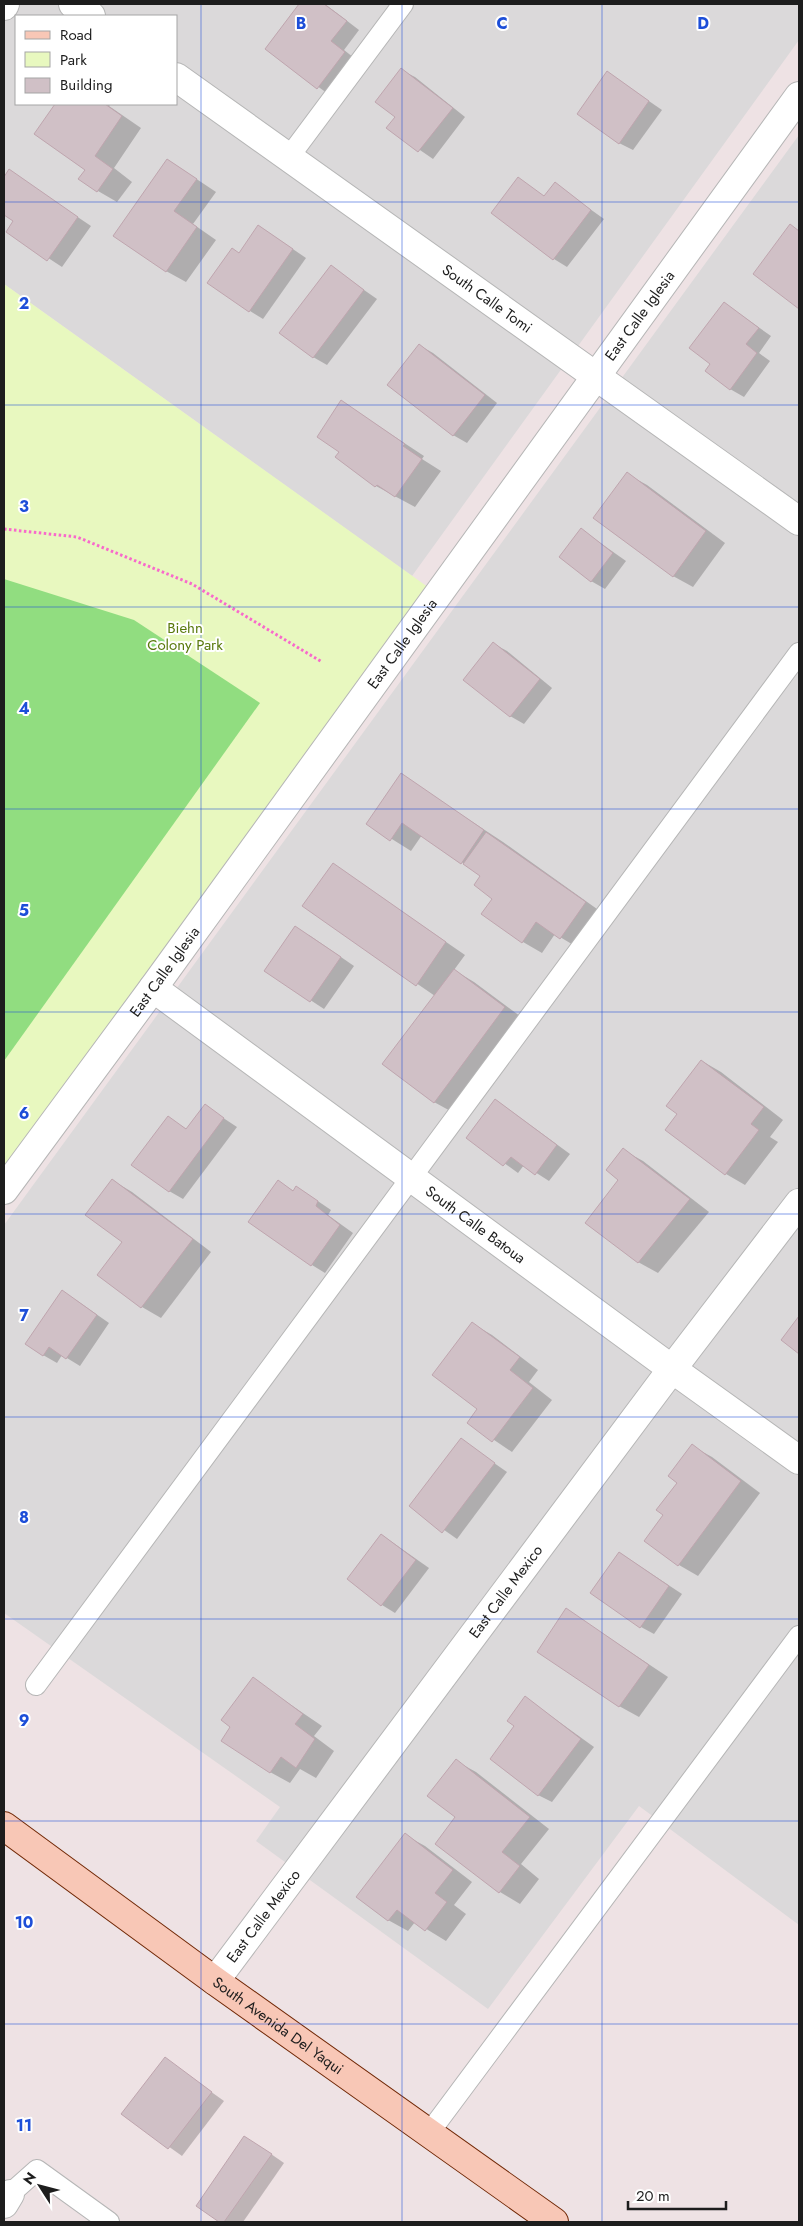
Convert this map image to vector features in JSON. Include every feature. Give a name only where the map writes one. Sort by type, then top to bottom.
[{"type":"street","points":[[74,4],[90,15]]},
{"type":"street","name":"South Calle Tomi","points":[[178,78],[799,521]]},
{"type":"street","name":"East Calle Iglesia","points":[[4,1190],[598,376],[799,96]]},
{"type":"street","name":"South Calle Batoua","points":[[153,988],[672,1370],[799,1460]]},
{"type":"street","name":"East Calle Mexico","points":[[216,1981],[799,1203]]},
{"type":"street","name":"South Avenida Del Yaqui","points":[[4,1826],[216,1981],[554,2222]]},
{"type":"lane","points":[[289,157],[403,4]]},
{"type":"lane","points":[[36,1684],[799,653]]},
{"type":"lane","points":[[428,2133],[799,1636]]},
{"type":"lane","points":[[7,2199],[37,2170],[109,2222]]},
{"type":"path","points":[[4,529],[77,536],[183,581],[322,662]]},
{"type":"shaded area","points":[[4,4],[799,4],[799,40],[412,576],[4,284]]},
{"type":"shaded area","points":[[799,135],[799,1925],[639,1806],[488,2009],[256,1841],[280,1807],[4,1613],[4,1225]]},
{"type":"green space","name":"Biehn Colony Park","points":[[4,284],[439,595],[4,1190]]},
{"type":"green space","points":[[4,579],[134,620],[260,703],[4,1061]]},
{"type":"building","points":[[299,4],[324,4],[347,21],[331,41],[345,52],[317,89],[265,49]]},
{"type":"building","points":[[401,68],[453,108],[418,152],[386,128],[395,117],[375,102]]},
{"type":"building","points":[[607,71],[649,101],[619,144],[577,114]]},
{"type":"building","points":[[54,105],[106,105],[122,116],[95,156],[113,169],[97,192],[78,179],[85,170],[34,134]]},
{"type":"building","points":[[167,159],[197,179],[174,211],[197,227],[166,272],[113,236]]},
{"type":"building","points":[[9,169],[78,217],[47,261],[6,232],[13,221],[4,215],[4,177]]},
{"type":"building","points":[[518,177],[544,196],[555,182],[591,210],[553,260],[491,213]]},
{"type":"building","points":[[790,224],[799,231],[799,309],[753,274]]},
{"type":"building","points":[[258,225],[293,249],[249,312],[207,283],[232,248],[239,253]]},
{"type":"building","points":[[331,265],[364,290],[313,358],[279,333]]},
{"type":"building","points":[[724,302],[759,328],[746,344],[757,353],[730,390],[705,371],[710,364],[689,348]]},
{"type":"building","points":[[419,344],[485,395],[453,436],[387,385]]},
{"type":"building","points":[[341,400],[405,444],[403,446],[422,459],[395,497],[377,485],[375,487],[335,457],[339,452],[317,437]]},
{"type":"building","points":[[627,472],[706,531],[673,577],[593,518]]},
{"type":"building","points":[[581,528],[613,553],[591,582],[559,557]]},
{"type":"building","points":[[493,642],[540,679],[510,717],[463,680]]},
{"type":"building","points":[[401,773],[484,830],[461,864],[402,823],[390,841],[366,824]]},
{"type":"building","points":[[486,832],[586,902],[560,939],[536,922],[522,943],[481,914],[492,899],[474,885],[480,876],[463,864]]},
{"type":"building","points":[[333,863],[446,942],[416,986],[302,906]]},
{"type":"building","points":[[295,926],[341,957],[310,1002],[264,971]]},
{"type":"building","points":[[454,969],[505,1007],[434,1103],[382,1064]]},
{"type":"building","points":[[701,1060],[764,1107],[751,1124],[759,1130],[725,1175],[665,1130],[677,1114],[666,1106]]},
{"type":"building","points":[[495,1099],[557,1145],[535,1175],[511,1157],[503,1166],[466,1138]]},
{"type":"building","points":[[205,1104],[224,1118],[169,1192],[131,1165],[168,1116],[186,1129]]},
{"type":"building","points":[[623,1148],[690,1199],[638,1263],[585,1223],[618,1180],[606,1170]]},
{"type":"building","points":[[112,1179],[193,1239],[141,1308],[97,1275],[122,1242],[85,1215]]},
{"type":"building","points":[[278,1180],[293,1191],[296,1186],[318,1201],[316,1206],[340,1225],[311,1266],[248,1222]]},
{"type":"building","points":[[62,1290],[97,1315],[66,1359],[49,1347],[43,1356],[25,1344]]},
{"type":"building","points":[[799,1316],[799,1354],[781,1340]]},
{"type":"building","points":[[472,1322],[520,1357],[510,1370],[533,1388],[492,1442],[467,1423],[477,1409],[432,1375]]},
{"type":"building","points":[[461,1438],[495,1463],[442,1533],[409,1506]]},
{"type":"building","points":[[692,1444],[741,1481],[678,1566],[644,1541],[663,1515],[656,1510],[677,1483],[668,1476]]},
{"type":"building","points":[[381,1534],[416,1560],[381,1606],[347,1579]]},
{"type":"building","points":[[619,1552],[669,1586],[640,1628],[590,1593]]},
{"type":"building","points":[[566,1608],[649,1665],[619,1707],[537,1652]]},
{"type":"building","points":[[253,1677],[303,1714],[295,1724],[315,1739],[296,1768],[281,1757],[270,1773],[221,1741],[230,1727],[221,1720]]},
{"type":"building","points":[[525,1696],[581,1739],[538,1796],[490,1759],[514,1726],[507,1721]]},
{"type":"building","points":[[456,1759],[530,1817],[502,1852],[520,1866],[499,1893],[435,1844],[455,1817],[427,1796]]},
{"type":"building","points":[[405,1833],[453,1870],[435,1893],[447,1902],[425,1931],[397,1910],[388,1921],[356,1897]]},
{"type":"building","points":[[165,2057],[212,2092],[168,2149],[121,2114]]},
{"type":"building","points":[[244,2136],[272,2154],[224,2222],[219,2222],[196,2206]]}]
